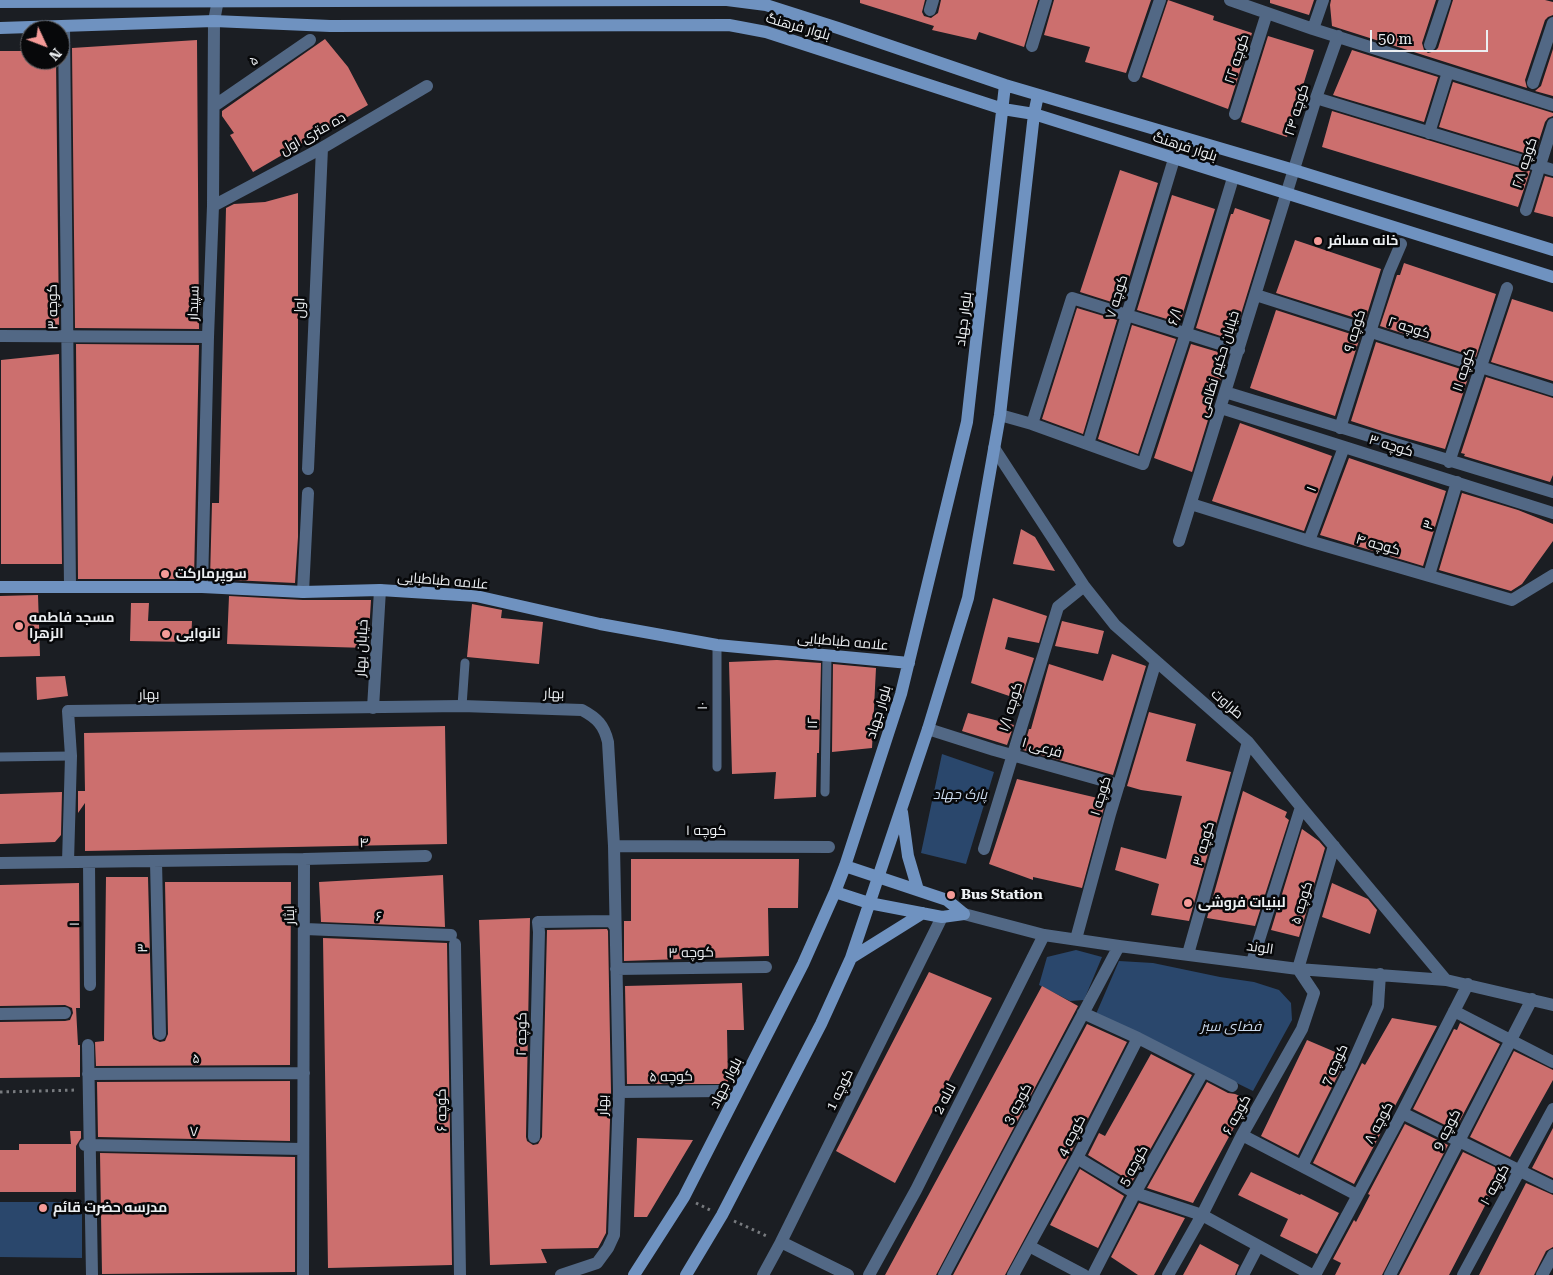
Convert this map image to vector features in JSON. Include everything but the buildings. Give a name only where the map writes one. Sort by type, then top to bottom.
[{"type":"main road","name":"بلوار فرهنگ","points":[[0,2],[728,0],[770,3],[1005,85],[1294,170],[1553,250]]},
{"type":"main road","name":"بلوار فرهنگ","points":[[70,27],[214,21],[330,26],[729,25],[766,32],[1003,109],[1034,114],[1553,277]]},
{"type":"main road","name":"بلوار فرهنگ","points":[[0,28],[20,28]]},
{"type":"main road","name":"بلوار جهاد","points":[[634,1275],[684,1197],[803,964],[836,892],[901,694],[967,422],[1005,85]]},
{"type":"main road","points":[[686,1275],[722,1215],[821,1024],[851,958],[928,729],[968,598],[1000,415],[1034,114],[1038,94]]},
{"type":"main road","name":"علامه طباطبایی","points":[[0,586],[202,587],[303,592],[380,590],[476,596],[600,624],[718,645],[909,663]]},
{"type":"main road","points":[[902,807],[908,856],[918,890]]},
{"type":"main road","name":"الوند","points":[[845,866],[947,900],[964,914]]},
{"type":"main road","name":"الوند","points":[[836,892],[870,903],[923,913],[942,916],[964,914]]},
{"type":"main road","points":[[851,958],[923,913]]},
{"type":"street","points":[[1032,46],[1046,0]]},
{"type":"street","points":[[1134,76],[1160,0]]},
{"type":"street","points":[[1230,0],[1553,105]]},
{"type":"street","points":[[1313,28],[1323,0]]},
{"type":"street","points":[[1430,45],[1445,0]]},
{"type":"street","name":"سپیدار","points":[[202,587],[213,206],[214,21],[218,1]]},
{"type":"street","name":"کوچه ۲۲","points":[[1235,114],[1267,13]]},
{"type":"street","points":[[1533,83],[1553,23]]},
{"type":"street","name":"کوچه ۲۴","points":[[1287,194],[1316,98],[1338,36]]},
{"type":"street","name":"۵","points":[[214,106],[310,40]]},
{"type":"street","name":"کوچه ۳","points":[[65,70],[70,586]]},
{"type":"street","points":[[1429,132],[1448,72]]},
{"type":"street","name":"ده متری اول","points":[[213,206],[322,148],[427,86]]},
{"type":"street","points":[[1316,98],[1553,170]]},
{"type":"street","name":"کوچه ۲۸","points":[[1526,210],[1553,124]]},
{"type":"street","name":"اول","points":[[308,469],[322,148]]},
{"type":"street","name":"کوچه ۷","points":[[1088,444],[1174,159]]},
{"type":"street","name":"۶/۱","points":[[1088,444],[1143,464],[1186,333],[1233,178]]},
{"type":"street","name":"خیابان حکیم نظامی","points":[[1179,541],[1287,194]]},
{"type":"street","name":"کوچه ۹","points":[[1340,428],[1389,272],[1401,244]]},
{"type":"street","name":"کوچه ۱۱","points":[[1450,462],[1507,288]]},
{"type":"street","name":"کوچه ۲","points":[[1256,296],[1553,390]]},
{"type":"street","points":[[1032,424],[1072,298],[1239,350]]},
{"type":"street","points":[[0,336],[208,337]]},
{"type":"street","name":"کوچه ۳","points":[[1226,392],[1553,492]]},
{"type":"street","name":"کوچه ۳","points":[[1221,408],[1553,513]]},
{"type":"street","points":[[1000,415],[1088,444]]},
{"type":"street","name":"طراوت","points":[[994,448],[1084,586],[1115,625],[1248,742],[1446,980]]},
{"type":"street","name":"۱","points":[[1309,541],[1344,448]]},
{"type":"street","name":"۳","points":[[1429,575],[1457,482]]},
{"type":"street","points":[[303,592],[308,493]]},
{"type":"street","name":"کوچه ۴","points":[[1191,504],[1309,541],[1512,600],[1553,575]]},
{"type":"street","name":"کوچه ۱/۱","points":[[984,849],[1058,607],[1084,586]]},
{"type":"street","name":"خیابان بهار","points":[[373,708],[380,590]]},
{"type":"street","name":"کوچه ۱","points":[[1076,939],[1156,661]]},
{"type":"street","name":"بهار","points":[[68,862],[71,756],[68,711],[462,706],[582,710],[592,716],[604,728],[608,742],[614,846],[619,1092],[614,1234],[608,1248],[597,1263],[560,1275]]},
{"type":"street","name":"فرعی ۱","points":[[928,729],[1119,785]]},
{"type":"street","name":"کوچه ۳","points":[[1188,954],[1248,742]]},
{"type":"street","points":[[1252,962],[1301,808]]},
{"type":"street","name":"کوچه ۱","points":[[614,846],[828,847]]},
{"type":"street","name":"کوچه ۵","points":[[1298,969],[1334,846]]},
{"type":"street","name":"۴","points":[[304,860],[426,856]]},
{"type":"street","points":[[0,863],[304,860]]},
{"type":"street","name":"ایثار","points":[[303,1275],[304,860]]},
{"type":"street","name":"۱","points":[[89,862],[90,985]]},
{"type":"street","name":"۳","points":[[156,862],[160,1034]]},
{"type":"street","name":"الوند","points":[[964,914],[1044,935],[1298,969],[1446,980],[1553,1005]]},
{"type":"street","name":"کوچه 1","points":[[763,1275],[942,916]]},
{"type":"street","name":"کوچه ۲","points":[[534,1138],[538,922],[611,921],[615,927]]},
{"type":"street","name":"۶","points":[[305,929],[453,939]]},
{"type":"street","name":"لاله 2","points":[[869,1275],[916,1190],[1044,935]]},
{"type":"street","name":"کوچه ۶","points":[[453,939],[460,1275]]},
{"type":"street","name":"کوچه 3","points":[[944,1275],[1120,946]]},
{"type":"street","name":"کوچه ۳","points":[[616,969],[766,967]]},
{"type":"street","name":"کوچه ۶","points":[[1168,1275],[1202,1215],[1242,1135],[1302,1029],[1314,993],[1298,969]]},
{"type":"street","name":"کوچه 7","points":[[1302,1166],[1352,1065],[1378,1006],[1380,974]]},
{"type":"street","name":"کوچه ۸","points":[[1314,1275],[1402,1113],[1468,984]]},
{"type":"street","name":"کوچه 9","points":[[1390,1275],[1532,999]]},
{"type":"street","points":[[1454,1011],[1553,1062]]},
{"type":"street","points":[[0,1014],[65,1013]]},
{"type":"street","points":[[1083,1014],[1138,1038],[1232,1086]]},
{"type":"street","name":"کوچه 4","points":[[1013,1275],[1077,1158],[1138,1038]]},
{"type":"street","points":[[88,1045],[87,1146],[92,1275]]},
{"type":"street","name":"کوچه 5","points":[[1093,1275],[1203,1072]]},
{"type":"street","name":"۵","points":[[88,1074],[304,1074]]},
{"type":"street","name":"کوچه ۵","points":[[619,1092],[724,1091]]},
{"type":"street","name":"کوچه ۱۰","points":[[1463,1275],[1553,1109]]},
{"type":"street","points":[[1402,1113],[1553,1187]]},
{"type":"street","points":[[1242,1135],[1357,1195]]},
{"type":"street","name":"۷","points":[[87,1146],[302,1149]]},
{"type":"street","points":[[1077,1158],[1136,1193],[1202,1215],[1314,1275]]},
{"type":"street","points":[[781,1242],[848,1275]]},
{"type":"street","points":[[1029,1246],[1084,1275]]},
{"type":"street","points":[[1243,1275],[1258,1246]]},
{"type":"street","points":[[1542,1275],[1553,1254]]},
{"type":"lane","name":"۱۰","points":[[716,767],[718,645]]},
{"type":"lane","name":"۱۲","points":[[826,792],[828,655]]},
{"type":"lane","points":[[462,706],[465,663]]},
{"type":"lane","points":[[0,757],[71,756]]},
{"type":"path","points":[[0,1092],[88,1090]]},
{"type":"path","points":[[684,1197],[781,1242]]},
{"type":"green space","name":"پارک جهاد","points":[[942,754],[994,772],[966,864],[921,853]]},
{"type":"green space","points":[[1076,950],[1102,957],[1084,1000],[1070,1001],[1039,985],[1047,957]]},
{"type":"green space","name":"فضای سبز","points":[[1119,961],[1153,963],[1254,982],[1279,990],[1291,1003],[1292,1020],[1253,1091],[1096,1014]]},
{"type":"green space","points":[[0,1202],[82,1202],[82,1258],[0,1257]]},
{"type":"place","name":"خانه مسافر","points":[[1318,241]]},
{"type":"place","name":"سوپرمارکت","points":[[165,574]]},
{"type":"place","name":"مسجد فاطمه الزهرا","points":[[19,626]]},
{"type":"place","name":"نانوایی","points":[[166,634]]},
{"type":"place","name":"Bus Station","points":[[951,895]]},
{"type":"place","name":"لبنیات فروشی","points":[[1188,903]]},
{"type":"place","name":"مدرسه حضرت قائم","points":[[43,1208]]}]
